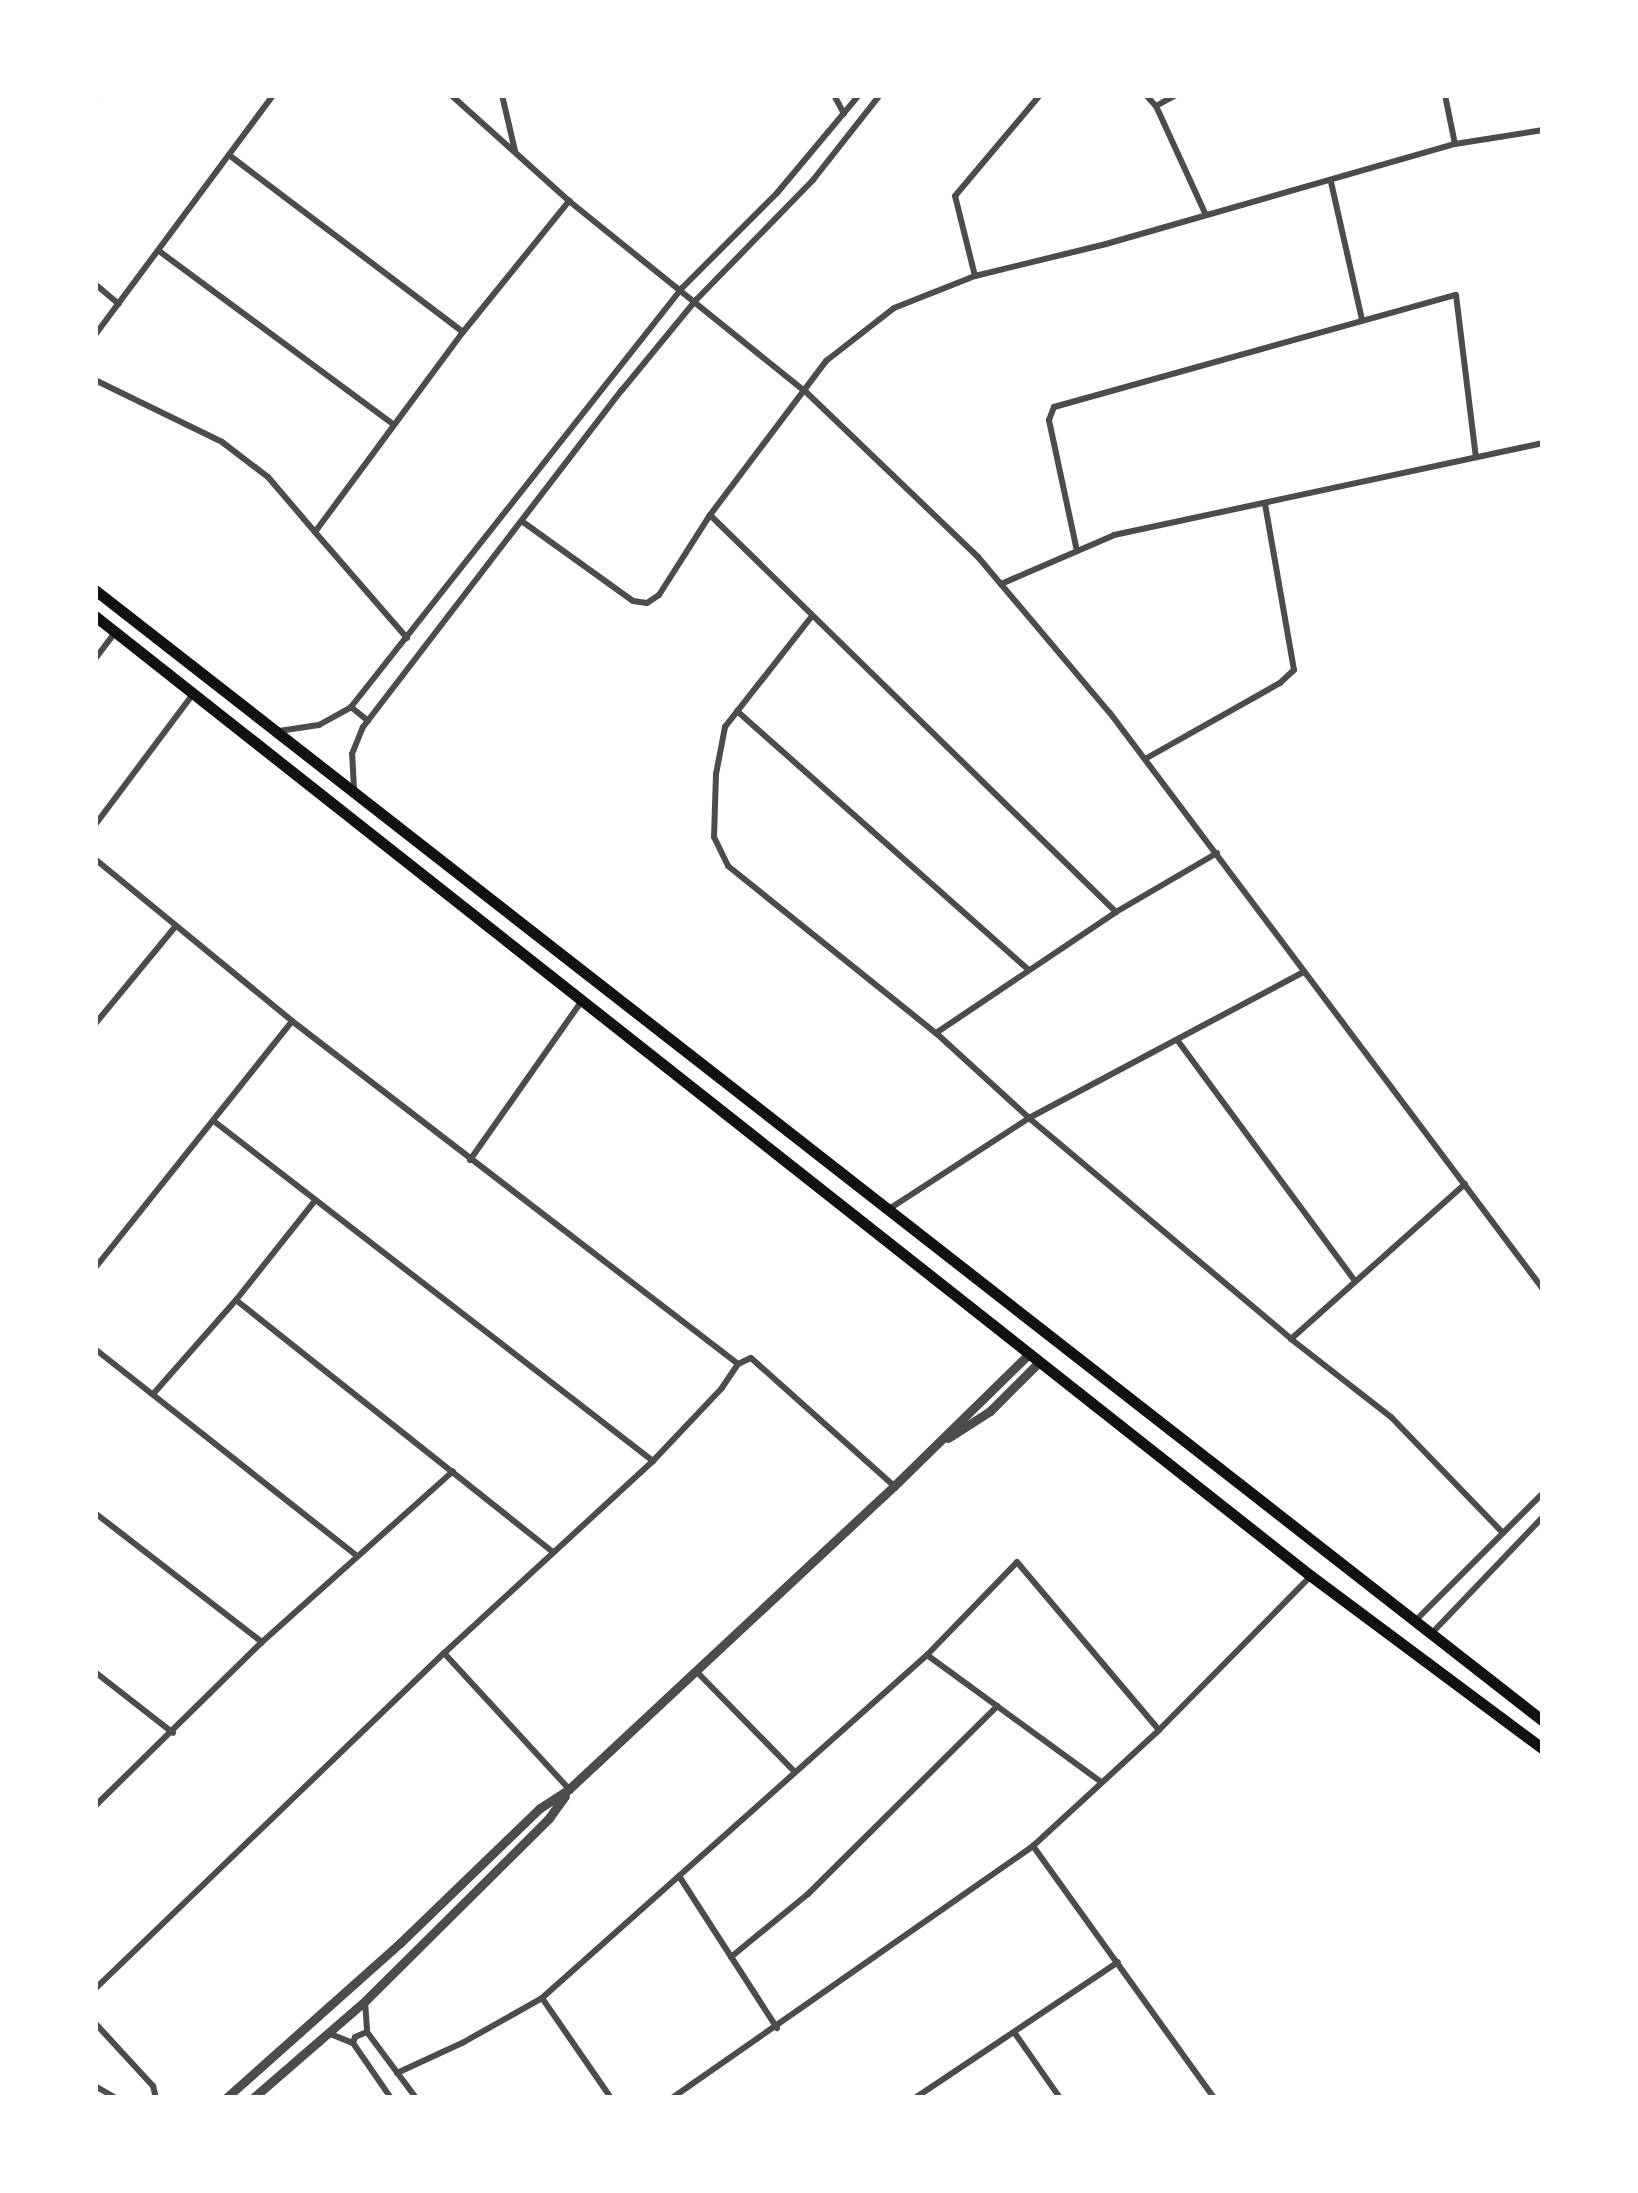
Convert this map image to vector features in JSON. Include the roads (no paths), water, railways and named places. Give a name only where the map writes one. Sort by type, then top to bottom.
[{"type":"highway","points":[[95,590],[1543,1721]]},
{"type":"highway","points":[[95,616],[1311,1576],[1540,1741]]},
{"type":"street","points":[[95,335],[273,95]]},
{"type":"street","points":[[451,95],[569,201],[682,288],[806,392],[1001,584],[1217,853],[1543,1289]]},
{"type":"street","points":[[502,95],[516,152]]},
{"type":"street","points":[[687,95],[708,95]]},
{"type":"street","points":[[834,95],[844,114]]},
{"type":"street","points":[[274,731],[319,724],[351,708],[682,288],[778,193],[859,95]]},
{"type":"street","points":[[356,795],[352,754],[368,721],[696,300],[813,180],[880,95]]},
{"type":"street","points":[[975,276],[955,196],[1040,95]]},
{"type":"street","points":[[1146,95],[1156,106],[1205,213]]},
{"type":"street","points":[[1156,106],[1176,95]]},
{"type":"street","points":[[1445,95],[1455,144]]},
{"type":"street","points":[[524,522],[632,601],[647,603],[660,595],[710,515],[826,361],[894,308],[975,276],[1332,182],[1455,144],[1543,130]]},
{"type":"street","points":[[229,155],[462,332]]},
{"type":"street","points":[[1332,182],[1362,320]]},
{"type":"street","points":[[315,532],[462,332],[569,201]]},
{"type":"street","points":[[159,250],[394,425]]},
{"type":"street","points":[[95,284],[120,304]]},
{"type":"street","points":[[1077,551],[1049,420],[1054,407],[1456,295],[1476,457]]},
{"type":"street","points":[[95,380],[222,442],[268,477],[408,638]]},
{"type":"street","points":[[1001,584],[1114,535],[1543,444]]},
{"type":"street","points":[[1145,760],[1280,683],[1294,670],[1265,502]]},
{"type":"street","points":[[710,515],[1116,912]]},
{"type":"street","points":[[812,616],[725,727],[716,774],[714,838],[728,866],[936,1033],[1290,1339],[1392,1418],[1503,1532]]},
{"type":"street","points":[[95,660],[115,632]]},
{"type":"street","points":[[95,826],[194,693]]},
{"type":"street","points":[[351,708],[368,721]]},
{"type":"street","points":[[737,712],[1028,969]]},
{"type":"street","points":[[936,1033],[1116,912],[1217,853]]},
{"type":"street","points":[[95,860],[292,1021],[738,1364]]},
{"type":"street","points":[[95,1024],[176,927]]},
{"type":"street","points":[[888,1210],[1030,1118],[1304,972]]},
{"type":"street","points":[[470,1160],[582,1001]]},
{"type":"street","points":[[95,1268],[216,1122],[292,1021]]},
{"type":"street","points":[[1178,1041],[1354,1280]]},
{"type":"street","points":[[216,1122],[314,1202],[652,1461]]},
{"type":"street","points":[[1290,1339],[1465,1184]]},
{"type":"street","points":[[154,1394],[314,1202]]},
{"type":"street","points":[[236,1300],[552,1551]]},
{"type":"street","points":[[95,1348],[357,1556]]},
{"type":"street","points":[[95,1990],[444,1652],[652,1461],[722,1388],[738,1364],[751,1358],[894,1486]]},
{"type":"street","points":[[226,2098],[400,1943],[540,1808],[569,1789],[1034,1358]]},
{"type":"street","points":[[95,1806],[262,1642],[453,1471]]},
{"type":"street","points":[[1415,1622],[1543,1494]]},
{"type":"street","points":[[95,1513],[262,1642]]},
{"type":"street","points":[[1431,1634],[1543,1517]]},
{"type":"street","points":[[397,2073],[464,2042],[542,1998],[927,1654],[1018,1562],[1159,1730]]},
{"type":"street","points":[[672,2098],[1033,1846],[1159,1730],[1311,1576]]},
{"type":"street","points":[[444,1652],[569,1789]]},
{"type":"street","points":[[927,1654],[1101,1782]]},
{"type":"street","points":[[696,1671],[795,1772]]},
{"type":"street","points":[[95,1672],[172,1733]]},
{"type":"street","points":[[731,1957],[808,1894],[997,1706]]},
{"type":"street","points":[[253,2098],[365,2001],[550,1818],[569,1789]]},
{"type":"street","points":[[1033,1846],[1214,2098]]},
{"type":"street","points":[[678,1876],[777,2028]]},
{"type":"street","points":[[915,2098],[1118,1962]]},
{"type":"street","points":[[542,1998],[611,2098]]},
{"type":"street","points":[[365,2001],[367,2032],[416,2098]]},
{"type":"street","points":[[95,2023],[153,2086],[156,2098]]},
{"type":"street","points":[[353,2043],[355,2036],[367,2032]]},
{"type":"street","points":[[1014,2032],[1060,2098]]},
{"type":"street","points":[[328,2033],[353,2043],[391,2098]]},
{"type":"street","points":[[95,2086],[116,2098]]},
{"type":"street","points":[[932,2087],[940,2098]]}]
